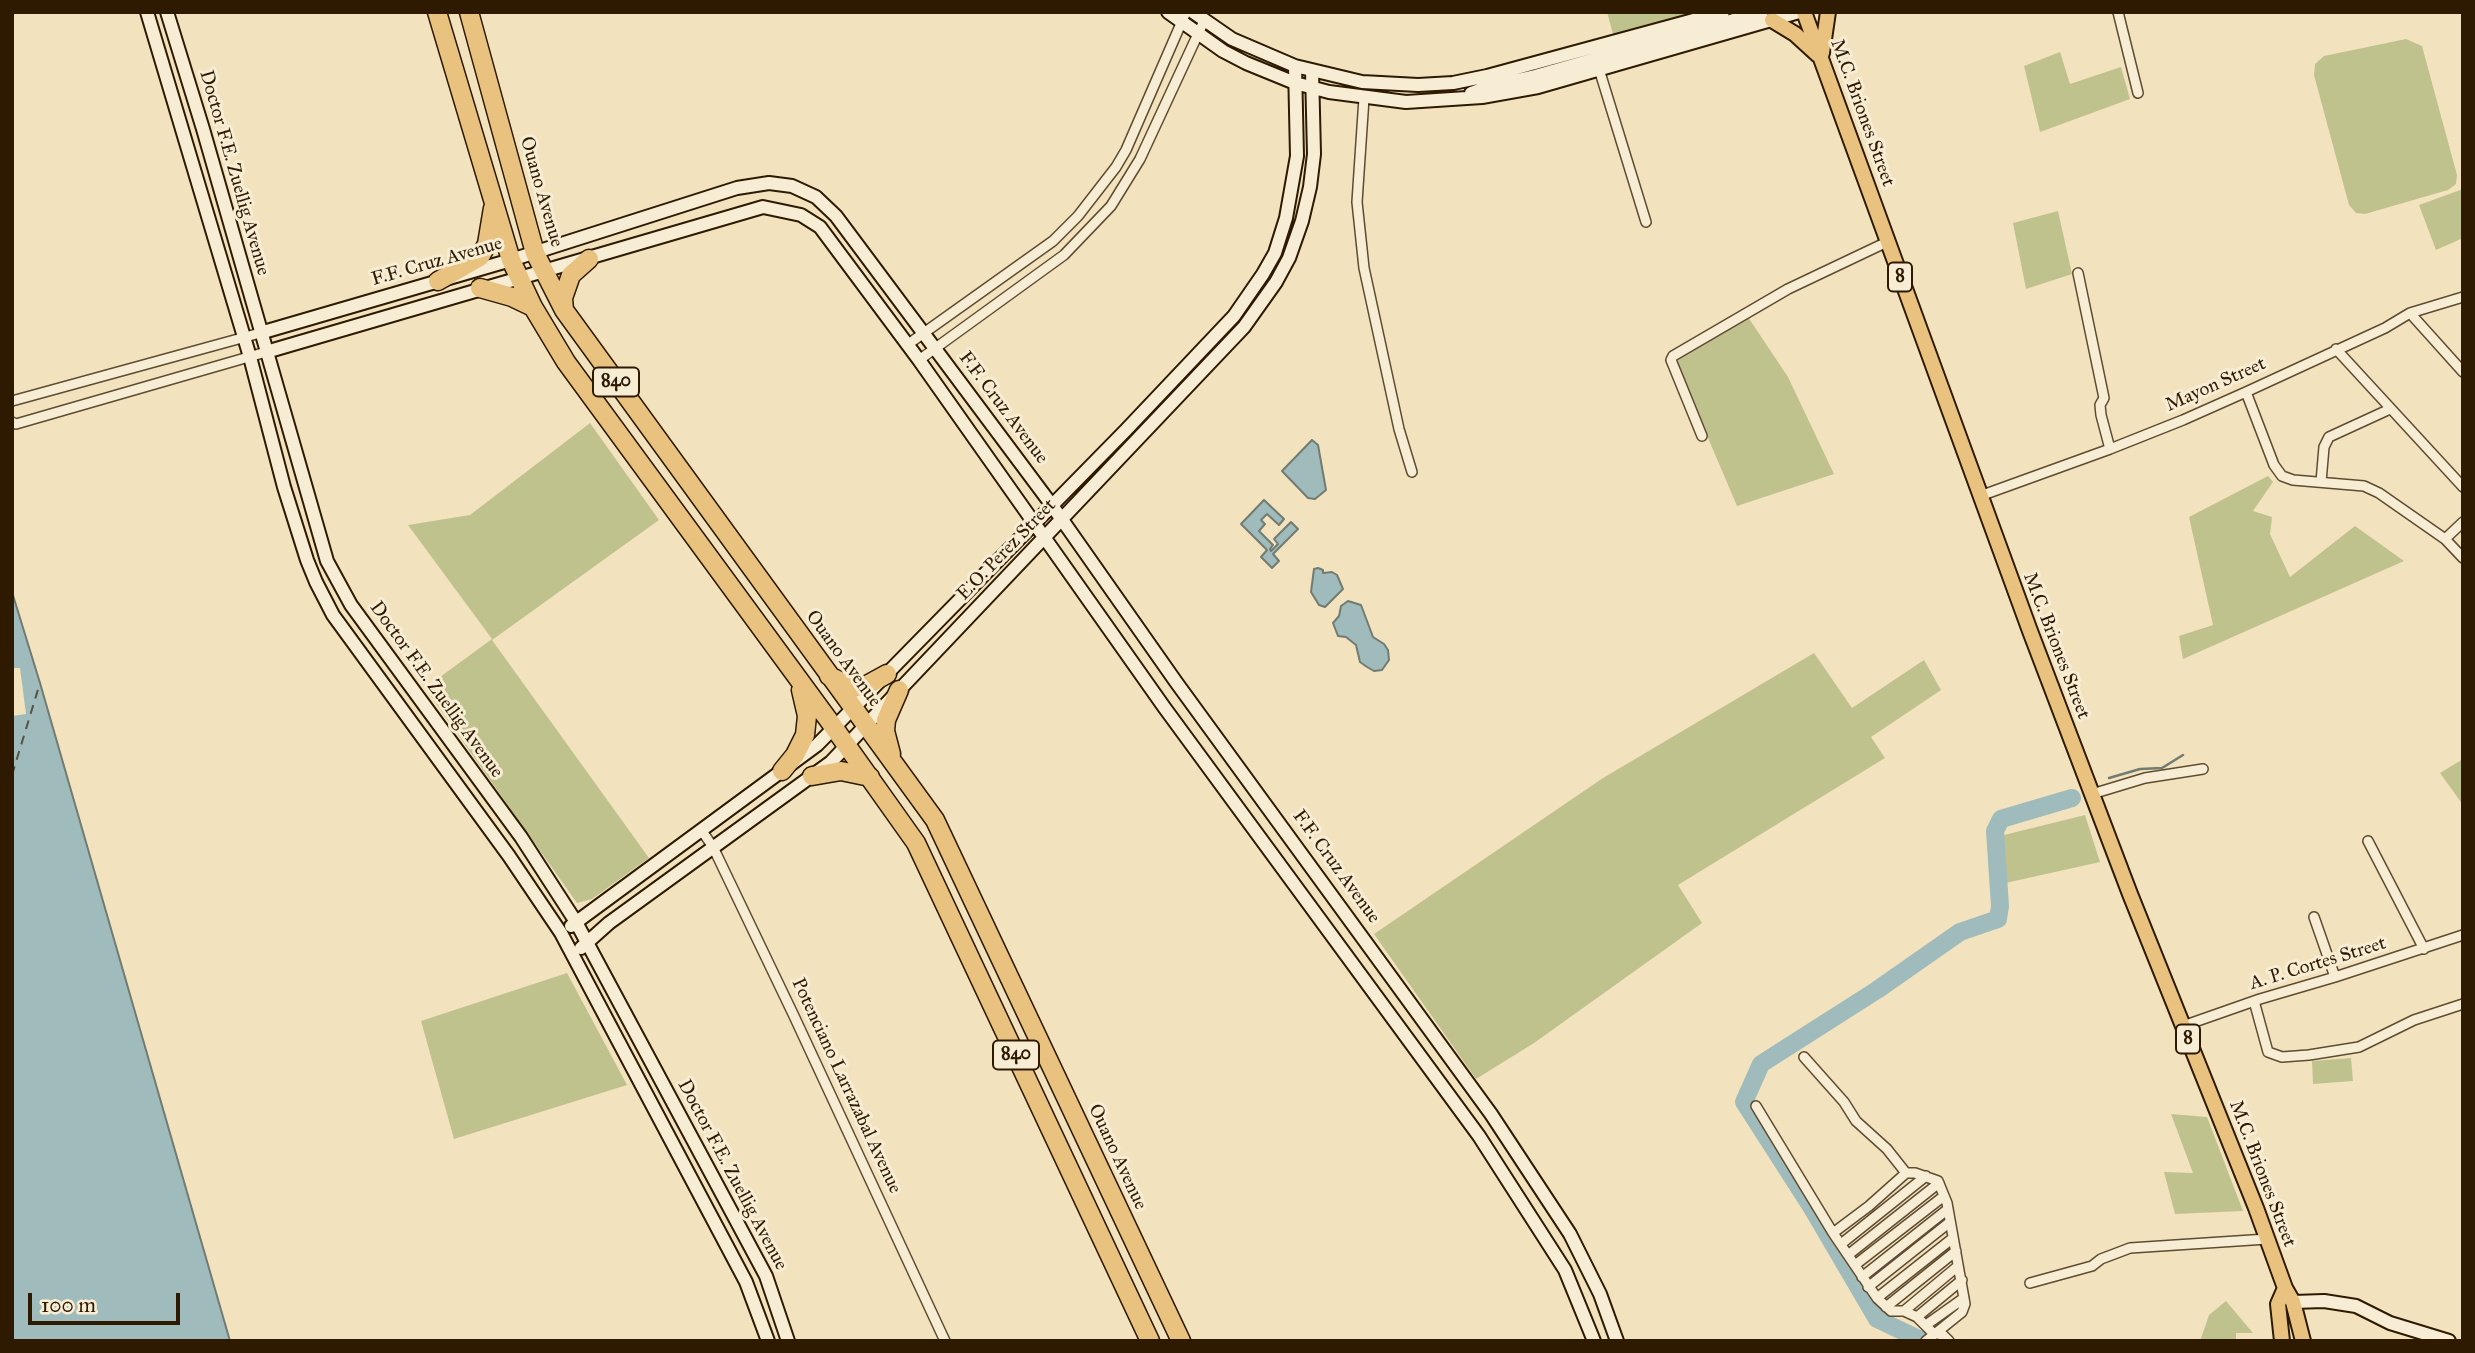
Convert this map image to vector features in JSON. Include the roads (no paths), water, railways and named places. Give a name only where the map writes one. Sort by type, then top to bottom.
[{"type":"highway","name":"840","points":[[437,12],[511,260],[533,307],[566,362],[916,843],[1150,1341]]},
{"type":"highway","name":"Ouano Avenue","points":[[469,12],[535,253],[564,310],[935,820],[1181,1341]]},
{"type":"highway","points":[[438,281],[480,257],[487,244],[494,201]]},
{"type":"highway","points":[[564,310],[563,298],[571,275],[589,259]]},
{"type":"highway","points":[[480,288],[533,307]]},
{"type":"highway","points":[[782,771],[800,749],[807,723],[804,698],[792,671]]},
{"type":"highway","points":[[829,675],[842,683],[858,687],[887,674]]},
{"type":"highway","points":[[899,690],[887,716],[885,731],[888,747],[900,773]]},
{"type":"highway","points":[[812,776],[841,771],[870,777]]},
{"type":"highway","points":[[1024,1072],[1047,1059]]},
{"type":"main road","name":"M.C. Briones Street","points":[[1802,12],[2092,794],[2285,1288],[2293,1302],[2302,1338]]},
{"type":"main road","points":[[1821,58],[1828,12]]},
{"type":"main road","points":[[1767,16],[1795,34],[1821,58]]},
{"type":"main road","name":"M.C. Briones Street","points":[[2282,1341],[2278,1304],[2285,1288]]},
{"type":"street","name":"Doctor F.E. Zuellig Avenue","points":[[147,12],[250,357],[284,487],[307,560],[333,615],[503,848],[561,933],[740,1270],[768,1341]]},
{"type":"street","name":"Doctor F.E. Zuellig Avenue","points":[[167,12],[327,561],[351,605],[521,837],[576,922],[766,1276],[788,1341]]},
{"type":"street","points":[[1168,12],[1184,18],[1197,34],[1246,63],[1295,83],[1364,98],[1406,102],[1455,100],[1538,87],[1767,16]]},
{"type":"street","points":[[1193,12],[1249,48],[1312,71],[1346,79],[1395,85],[1453,83],[1487,87]]},
{"type":"street","points":[[1453,83],[1532,66],[1723,12]]},
{"type":"street","points":[[1455,100],[1487,87],[1767,16],[1802,12]]},
{"type":"street","points":[[2118,12],[2138,93]]},
{"type":"street","points":[[907,345],[1054,241],[1078,216],[1126,150],[1184,18]]},
{"type":"street","points":[[919,360],[1064,255],[1111,206],[1140,159],[1204,21]]},
{"type":"street","name":"E.O. Perez Street","points":[[561,933],[817,745],[1126,430],[1250,295],[1275,253],[1289,208],[1297,156],[1294,66]]},
{"type":"street","points":[[1599,69],[1646,222]]},
{"type":"street","name":"E.O. Perez Street","points":[[572,954],[609,923],[831,762],[1244,327],[1276,282],[1289,258],[1302,221],[1314,154],[1312,71]]},
{"type":"street","points":[[1364,98],[1357,202],[1364,268],[1399,429],[1412,472]]},
{"type":"street","name":"F.F. Cruz Avenue","points":[[12,401],[244,338],[535,253],[737,188],[769,183],[792,186],[816,197],[836,216],[1051,504],[1491,1114],[1570,1234],[1600,1294],[1617,1341]]},
{"type":"street","name":"F.F. Cruz Avenue","points":[[12,422],[16,424],[764,207],[801,215],[820,227],[919,360],[1044,540],[1479,1136],[1565,1270],[1594,1341]]},
{"type":"street","points":[[1702,436],[1671,360],[1673,356],[1788,289],[1887,242]]},
{"type":"street","points":[[2078,273],[2104,398],[2100,405],[2101,415],[2110,449]]},
{"type":"street","name":"Mayon Street","points":[[1980,496],[2110,449],[2246,393],[2385,328],[2410,313],[2463,297]]},
{"type":"street","points":[[2410,313],[2463,373]]},
{"type":"street","points":[[1206,345],[1218,355]]},
{"type":"street","points":[[2336,349],[2463,486]]},
{"type":"street","points":[[2246,393],[2274,465],[2282,476],[2293,480],[2364,486],[2379,493],[2445,538],[2463,558]]},
{"type":"street","points":[[2321,482],[2324,447],[2329,437],[2390,409]]},
{"type":"street","points":[[2445,538],[2463,522]]},
{"type":"street","points":[[2092,794],[2146,778],[2203,769]]},
{"type":"street","name":"Potenciano Larrazabal Avenue","points":[[702,831],[713,847],[945,1341]]},
{"type":"street","points":[[2368,841],[2424,949]]},
{"type":"street","points":[[2314,917],[2335,977]]},
{"type":"street","name":"A. P. Cortes Street","points":[[2183,1026],[2463,935]]},
{"type":"street","points":[[2254,1001],[2268,1052],[2283,1057],[2359,1047],[2414,1020],[2463,1004]]},
{"type":"street","points":[[1804,1057],[1844,1102],[1856,1121],[1887,1149],[1906,1173],[1926,1176],[1939,1183],[1948,1209],[1965,1298],[1962,1312],[1929,1337]]},
{"type":"street","points":[[1756,1106],[1868,1287],[1891,1311],[1904,1311],[1917,1317],[1926,1325],[1929,1337]]},
{"type":"street","points":[[1833,1233],[1906,1173]]},
{"type":"street","points":[[1841,1244],[1926,1176]]},
{"type":"street","points":[[1848,1255],[1939,1183]]},
{"type":"street","points":[[1855,1265],[1944,1196]]},
{"type":"street","points":[[1869,1206],[1920,1263]]},
{"type":"street","points":[[1862,1277],[1948,1209]]},
{"type":"street","points":[[1868,1287],[1950,1222]]},
{"type":"street","points":[[1877,1298],[1953,1238]]},
{"type":"street","points":[[2030,1283],[2092,1266],[2130,1248],[2267,1239]]},
{"type":"street","points":[[1886,1307],[1956,1251]]},
{"type":"street","points":[[1904,1311],[1958,1266]]},
{"type":"street","points":[[1917,1317],[1962,1280]]},
{"type":"street","points":[[1926,1325],[1965,1298]]},
{"type":"street","points":[[2293,1302],[2325,1301],[2356,1307],[2390,1323],[2449,1341]]},
{"type":"street","points":[[1929,1337],[1943,1335],[1949,1341]]},
{"type":"water","points":[[1312,440],[1318,445],[1326,490],[1315,499],[1308,498],[1282,471]]},
{"type":"water","points":[[1264,500],[1284,519],[1279,525],[1267,514],[1261,520],[1265,524],[1259,531],[1273,545],[1271,551],[1278,544],[1274,539],[1291,522],[1298,529],[1273,554],[1279,561],[1272,568],[1261,557],[1267,550],[1241,524]]},
{"type":"water","points":[[1314,569],[1323,570],[1323,573],[1332,572],[1337,575],[1343,589],[1325,607],[1319,605],[1311,592]]},
{"type":"water","points":[[12,592],[40,683],[230,1341],[12,1341]]},
{"type":"water","points":[[1348,601],[1361,605],[1373,637],[1388,650],[1389,660],[1382,670],[1374,671],[1360,662],[1356,645],[1346,637],[1338,636],[1333,623],[1339,616],[1341,606]]},
{"type":"waterway","points":[[2109,778],[2140,769],[2162,768],[2183,755]]},
{"type":"waterway","points":[[1923,1341],[1877,1319],[1812,1208],[1744,1102],[1761,1064],[1877,990],[1960,932],[1998,919],[2000,906],[1995,831],[2001,819],[2072,798]]}]
